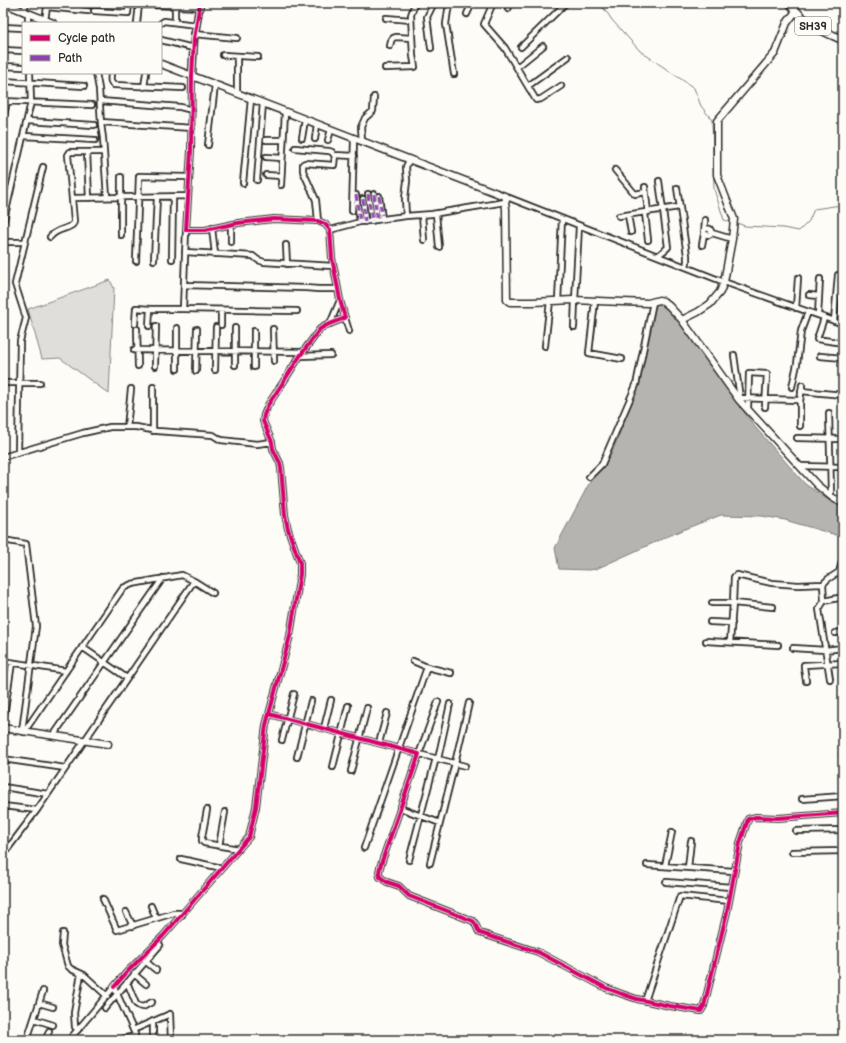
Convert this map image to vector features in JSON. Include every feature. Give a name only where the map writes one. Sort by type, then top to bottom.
[{"type":"main road","name":"SH39","points":[[790,3],[812,26],[843,40]]},
{"type":"street","points":[[3,3],[51,22]]},
{"type":"street","points":[[26,3],[28,22]]},
{"type":"street","points":[[78,3],[78,10]]},
{"type":"street","points":[[94,11],[128,13],[129,3],[200,5],[194,34],[193,48],[192,128],[183,309]]},
{"type":"street","points":[[385,68],[415,67],[411,15],[415,3],[412,3]]},
{"type":"street","points":[[431,48],[427,17],[434,3]]},
{"type":"street","points":[[452,3],[448,10],[446,24],[454,74]]},
{"type":"street","points":[[467,14],[472,3]]},
{"type":"street","points":[[493,3],[484,24],[505,48],[536,100],[541,99],[561,86]]},
{"type":"street","points":[[508,9],[511,3]]},
{"type":"street","points":[[521,47],[566,3]]},
{"type":"street","points":[[138,22],[139,4]]},
{"type":"street","points":[[46,20],[47,7],[60,5],[78,10],[88,10]]},
{"type":"street","points":[[174,5],[175,19]]},
{"type":"street","points":[[682,320],[710,304],[720,292],[724,282],[732,239],[734,223],[716,175],[717,121],[775,53],[787,22],[796,11]]},
{"type":"street","points":[[386,18],[411,20]]},
{"type":"street","points":[[162,22],[164,21],[196,24]]},
{"type":"street","points":[[3,27],[22,28]]},
{"type":"street","points":[[194,34],[238,38]]},
{"type":"street","points":[[390,46],[391,41],[396,37],[412,38]]},
{"type":"street","points":[[162,40],[193,48]]},
{"type":"street","points":[[517,67],[543,46]]},
{"type":"street","points":[[3,50],[22,51]]},
{"type":"street","points":[[223,55],[258,57]]},
{"type":"street","points":[[237,56],[238,93]]},
{"type":"street","points":[[528,86],[568,57]]},
{"type":"street","points":[[162,64],[409,160],[506,200],[562,219],[724,282],[843,324]]},
{"type":"street","points":[[3,66],[22,67]]},
{"type":"street","points":[[3,224],[5,205],[24,136],[31,102],[30,74]]},
{"type":"street","points":[[96,74],[99,89],[107,197]]},
{"type":"street","points":[[111,74],[111,81],[114,85],[183,88]]},
{"type":"street","points":[[144,87],[146,74]]},
{"type":"street","points":[[3,81],[84,86]]},
{"type":"street","points":[[208,144],[215,85]]},
{"type":"street","points":[[362,142],[361,127],[365,118],[373,111],[374,97]]},
{"type":"street","points":[[243,183],[251,99]]},
{"type":"street","points":[[3,121],[5,101],[92,105]]},
{"type":"street","points":[[100,101],[180,107],[192,110]]},
{"type":"street","points":[[257,180],[263,104]]},
{"type":"street","points":[[281,185],[285,112]]},
{"type":"street","points":[[302,138],[305,120]]},
{"type":"street","points":[[27,121],[94,125]]},
{"type":"street","points":[[101,122],[192,128]]},
{"type":"street","points":[[315,139],[317,124]]},
{"type":"street","points":[[328,140],[331,130]]},
{"type":"street","points":[[24,136],[95,140]]},
{"type":"street","points":[[352,211],[354,139]]},
{"type":"street","points":[[266,140],[283,140]]},
{"type":"street","points":[[295,148],[331,151],[335,155],[354,156]]},
{"type":"street","points":[[50,237],[58,230],[73,224],[68,155],[70,152],[104,152]]},
{"type":"street","points":[[87,152],[89,198]]},
{"type":"street","points":[[318,222],[316,200],[303,171],[303,164],[334,165],[335,155]]},
{"type":"street","points":[[266,157],[282,158]]},
{"type":"street","points":[[406,216],[406,164],[409,160]]},
{"type":"street","points":[[18,453],[20,341],[26,318],[15,284],[43,167]]},
{"type":"street","points":[[615,170],[635,194],[645,189],[648,240]]},
{"type":"street","points":[[266,175],[281,176]]},
{"type":"street","points":[[136,261],[139,176],[189,177]]},
{"type":"street","points":[[121,177],[121,234]]},
{"type":"street","points":[[658,256],[668,247],[659,181]]},
{"type":"street","points":[[677,188],[687,255],[686,267]]},
{"type":"street","points":[[368,194],[372,221]]},
{"type":"street","points":[[374,194],[380,220]]},
{"type":"street","points":[[356,195],[362,222]]},
{"type":"street","points":[[72,198],[188,196]]},
{"type":"street","points":[[379,196],[380,220]]},
{"type":"street","points":[[154,260],[157,197]]},
{"type":"street","points":[[172,259],[173,197]]},
{"type":"street","points":[[362,222],[363,198]]},
{"type":"street","points":[[330,230],[362,222],[406,216],[436,214],[506,200]]},
{"type":"street","points":[[506,200],[507,300],[510,302],[575,300],[648,303],[658,300],[663,301],[682,320],[748,409],[817,485],[829,495],[843,503]]},
{"type":"street","points":[[619,216],[679,207]]},
{"type":"street","points":[[436,214],[439,247]]},
{"type":"street","points":[[422,215],[424,240]]},
{"type":"street","points":[[628,215],[631,232]]},
{"type":"street","points":[[186,230],[205,230],[231,224],[274,219],[318,222],[325,224],[330,230],[333,266],[340,300],[349,331]]},
{"type":"street","points":[[558,301],[562,219]]},
{"type":"street","points":[[702,244],[705,220]]},
{"type":"street","points":[[231,224],[231,242]]},
{"type":"street","points":[[574,327],[579,226]]},
{"type":"street","points":[[212,228],[215,254]]},
{"type":"street","points":[[705,228],[710,229],[712,233]]},
{"type":"street","points":[[704,234],[712,233],[732,239]]},
{"type":"street","points":[[3,242],[25,242]]},
{"type":"street","points":[[286,245],[287,264]]},
{"type":"street","points":[[185,252],[253,256],[264,262],[333,266]]},
{"type":"street","points":[[834,321],[838,275]]},
{"type":"street","points":[[796,308],[798,278]]},
{"type":"street","points":[[818,315],[820,279]]},
{"type":"street","points":[[184,285],[318,289],[338,288]]},
{"type":"street","points":[[809,295],[819,296]]},
{"type":"street","points":[[330,324],[340,300]]},
{"type":"street","points":[[545,346],[550,301]]},
{"type":"street","points":[[595,301],[589,353],[622,359]]},
{"type":"street","points":[[589,477],[602,464],[636,385],[653,302]]},
{"type":"street","points":[[138,366],[136,350],[136,308],[297,311]]},
{"type":"street","points":[[149,326],[150,309]]},
{"type":"street","points":[[221,310],[221,325]]},
{"type":"street","points":[[792,387],[801,331],[808,312]]},
{"type":"street","points":[[69,1040],[128,971],[163,936],[250,837],[255,812],[266,725],[290,636],[300,574],[300,563],[288,529],[285,515],[280,463],[273,449],[272,442],[263,421],[264,415],[268,405],[300,356],[320,329],[345,318]]},
{"type":"street","points":[[824,318],[817,339],[843,343]]},
{"type":"street","points":[[155,366],[156,326]]},
{"type":"street","points":[[215,370],[216,327]]},
{"type":"street","points":[[177,328],[177,369]]},
{"type":"street","points":[[235,328],[235,365]]},
{"type":"street","points":[[196,371],[197,329]]},
{"type":"street","points":[[273,329],[274,361]]},
{"type":"street","points":[[254,330],[254,367]]},
{"type":"street","points":[[136,350],[303,352]]},
{"type":"street","points":[[300,356],[331,355]]},
{"type":"street","points":[[734,355],[739,398]]},
{"type":"street","points":[[820,356],[843,358]]},
{"type":"street","points":[[748,409],[749,373],[766,373],[767,375],[765,407]]},
{"type":"street","points":[[3,383],[40,383]]},
{"type":"street","points":[[153,430],[154,387]]},
{"type":"street","points":[[800,426],[800,402],[802,388],[843,395]]},
{"type":"street","points":[[127,427],[131,389]]},
{"type":"street","points":[[739,398],[798,400],[800,402]]},
{"type":"street","points":[[829,413],[831,492],[829,495]]},
{"type":"street","points":[[3,457],[83,433],[110,427],[136,427],[153,430],[213,435],[221,440],[257,444],[272,442]]},
{"type":"street","points":[[798,438],[843,439]]},
{"type":"street","points":[[800,466],[843,467]]},
{"type":"street","points":[[3,540],[26,544],[36,626],[23,731]]},
{"type":"street","points":[[730,642],[734,577],[737,575],[772,583],[798,585],[823,584],[839,572],[843,559]]},
{"type":"street","points":[[23,731],[123,588],[132,584],[182,575],[213,593]]},
{"type":"street","points":[[53,736],[163,578]]},
{"type":"street","points":[[3,854],[37,810],[194,581]]},
{"type":"street","points":[[823,584],[824,601],[819,608],[830,679]]},
{"type":"street","points":[[824,601],[843,597]]},
{"type":"street","points":[[712,602],[773,607]]},
{"type":"street","points":[[710,622],[732,623]]},
{"type":"street","points":[[835,633],[843,632]]},
{"type":"street","points":[[706,640],[778,645]]},
{"type":"street","points":[[82,647],[127,678]]},
{"type":"street","points":[[794,648],[825,650],[843,648]]},
{"type":"street","points":[[3,661],[66,671]]},
{"type":"street","points":[[412,661],[451,673]]},
{"type":"street","points":[[3,722],[12,662]]},
{"type":"street","points":[[806,681],[804,666],[843,663]]},
{"type":"street","points":[[364,848],[427,666]]},
{"type":"street","points":[[282,740],[294,694]]},
{"type":"street","points":[[324,728],[331,700]]},
{"type":"street","points":[[297,757],[311,701]]},
{"type":"street","points":[[438,702],[380,868],[380,877],[387,882],[399,886],[409,896],[473,921],[476,923],[480,933],[538,952],[606,988],[645,1001],[701,1011],[703,1009],[729,901],[740,843],[748,819],[756,817],[778,818],[843,813]]},
{"type":"street","points":[[430,863],[469,703]]},
{"type":"street","points":[[409,860],[450,704]]},
{"type":"street","points":[[334,767],[348,706]]},
{"type":"street","points":[[351,771],[367,708]]},
{"type":"street","points":[[379,743],[387,713]]},
{"type":"street","points":[[270,714],[465,766]]},
{"type":"street","points":[[3,728],[108,744]]},
{"type":"street","points":[[3,759],[65,768]]},
{"type":"street","points":[[3,787],[48,794]]},
{"type":"street","points":[[802,799],[843,796]]},
{"type":"street","points":[[3,806],[37,810]]},
{"type":"street","points":[[400,808],[440,822]]},
{"type":"street","points":[[207,810],[202,842],[239,849]]},
{"type":"street","points":[[219,846],[225,812]]},
{"type":"street","points":[[796,831],[843,830]]},
{"type":"street","points":[[666,866],[672,832]]},
{"type":"street","points":[[688,868],[691,841]]},
{"type":"street","points":[[792,852],[843,851]]},
{"type":"street","points":[[181,859],[222,868]]},
{"type":"street","points":[[647,865],[734,871]]},
{"type":"street","points":[[666,882],[731,887]]},
{"type":"street","points":[[645,1001],[680,896],[729,901]]},
{"type":"street","points":[[103,899],[117,930],[174,913],[180,913],[182,915]]},
{"type":"street","points":[[151,906],[156,918]]},
{"type":"street","points":[[126,912],[133,926]]},
{"type":"street","points":[[63,933],[62,945],[68,966],[81,974],[107,996]]},
{"type":"street","points":[[105,1008],[160,945]]},
{"type":"street","points":[[146,961],[156,970]]},
{"type":"street","points":[[78,1030],[75,1027],[74,1014],[81,974]]},
{"type":"street","points":[[134,974],[146,984]]},
{"type":"street","points":[[127,982],[136,1004],[143,1007],[152,1002]]},
{"type":"street","points":[[114,987],[135,1038],[118,1040]]},
{"type":"street","points":[[27,1040],[43,991]]},
{"type":"street","points":[[39,1003],[53,1007]]},
{"type":"street","points":[[133,1030],[170,1014],[171,1040]]},
{"type":"street","points":[[34,1019],[53,1025]]},
{"type":"street","points":[[153,1022],[153,1040]]},
{"type":"street","points":[[46,1040],[49,1031]]},
{"type":"shaded area","points":[[110,280],[114,288],[109,394],[60,358],[42,359],[28,309]]},
{"type":"shaded area","points":[[657,304],[664,305],[680,324],[755,427],[805,484],[843,508],[843,537],[785,520],[762,516],[721,515],[682,530],[596,569],[559,569],[555,548],[593,476],[611,455],[631,404],[642,367],[653,309]]},
{"type":"waterway","points":[[598,3],[640,51],[694,88],[701,106],[712,120],[714,189],[724,220],[732,222]]},
{"type":"waterway","points":[[737,223],[745,226],[783,228],[799,231],[809,221],[814,209],[841,205],[843,198]]},
{"type":"marked path","points":[[368,194],[372,221]]},
{"type":"marked path","points":[[374,194],[377,220]]},
{"type":"marked path","points":[[356,195],[360,222]]},
{"type":"marked path","points":[[379,196],[382,215]]},
{"type":"marked path","points":[[363,199],[365,222]]},
{"type":"cycle path","points":[[114,987],[163,936],[249,837],[256,807],[266,725],[290,636],[300,574],[300,563],[288,529],[285,515],[280,463],[273,449],[272,442],[263,421],[264,415],[268,405],[300,356],[320,329],[345,318],[332,258],[330,230],[325,224],[318,221],[274,219],[238,223],[205,230],[186,230],[191,151],[194,39],[200,3]]},
{"type":"cycle path","points":[[269,714],[419,754],[380,867],[380,877],[387,882],[399,886],[409,896],[473,921],[480,933],[538,952],[606,988],[637,999],[670,1006],[701,1011],[704,1006],[727,912],[740,843],[748,819],[756,817],[778,818],[843,813]]}]
